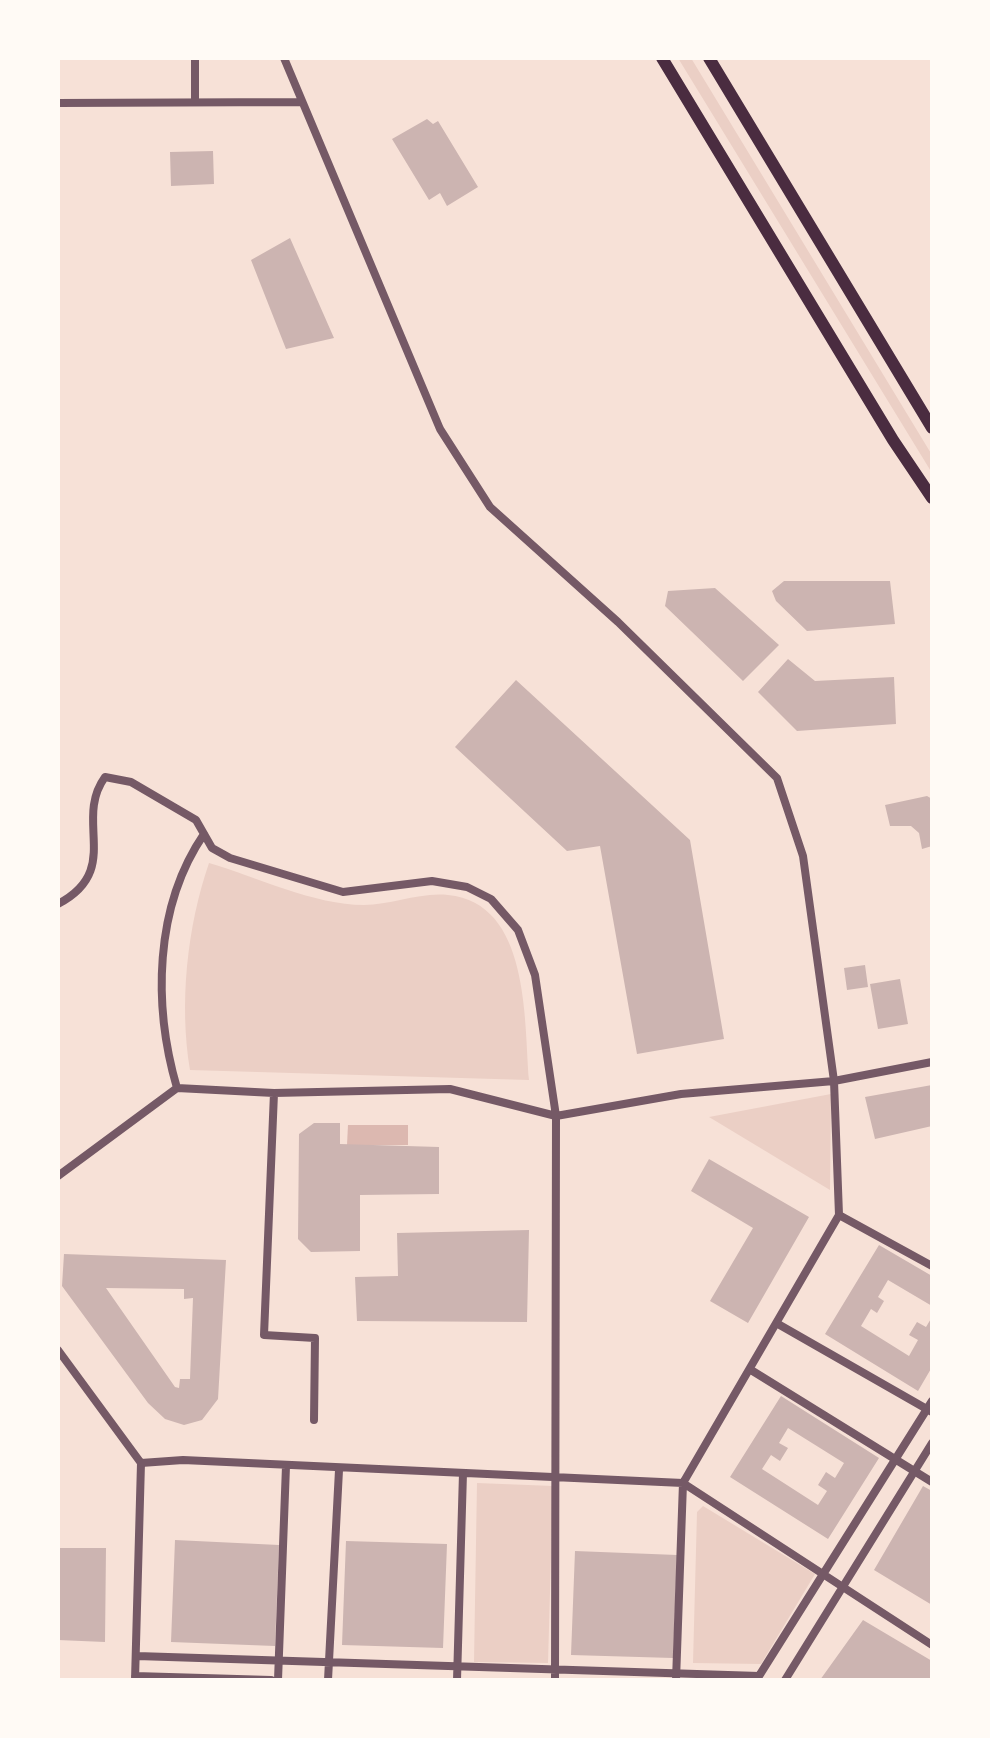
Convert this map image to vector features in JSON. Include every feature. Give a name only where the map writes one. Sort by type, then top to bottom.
[{"type":"main road","points":[[662,58],[932,498]]},
{"type":"main road","points":[[709,58],[932,428]]},
{"type":"street","points":[[195,102],[196,58]]},
{"type":"street","points":[[284,58],[440,429],[490,507],[631,635],[777,778],[803,856],[834,1081],[839,1216],[683,1483],[676,1678]]},
{"type":"street","points":[[58,103],[300,102]]},
{"type":"street","points":[[58,904],[84,885],[97,860],[93,794],[105,778],[131,782],[196,820],[212,848],[230,858],[342,892],[432,881],[467,887],[491,899],[518,930],[534,975],[556,1116],[555,1680]]},
{"type":"street","points":[[177,1088],[161,1005],[162,950],[189,856],[204,834]]},
{"type":"street","points":[[58,1176],[177,1088],[274,1093],[450,1089],[556,1116],[681,1094],[834,1081],[932,1062]]},
{"type":"street","points":[[274,1093],[264,1335],[315,1338],[314,1420]]},
{"type":"street","points":[[839,1216],[932,1266]]},
{"type":"street","points":[[137,1656],[556,1668],[676,1678],[758,1676],[931,1407],[778,1324]]},
{"type":"street","points":[[58,1350],[141,1462],[135,1679],[275,1680],[286,1466]]},
{"type":"street","points":[[751,1370],[932,1482]]},
{"type":"street","points":[[785,1680],[932,1443]]},
{"type":"street","points":[[141,1462],[683,1483],[932,1645]]},
{"type":"street","points":[[328,1680],[339,1470]]},
{"type":"street","points":[[457,1680],[463,1473]]},
{"type":"shaded area","points":[[678,58],[691,58],[932,455],[932,473]]},
{"type":"shaded area","points":[[209,863],[345,904],[437,895],[475,903],[495,919],[517,968],[529,1080],[190,1070],[185,1019],[187,966],[195,913]]},
{"type":"shaded area","points":[[831,1094],[830,1190],[709,1117]]},
{"type":"shaded area","points":[[348,1125],[408,1125],[408,1145],[347,1145]]},
{"type":"shaded area","points":[[477,1483],[553,1486],[548,1663],[474,1662]]},
{"type":"shaded area","points":[[703,1506],[815,1574],[761,1664],[693,1663],[697,1512]]},
{"type":"building","points":[[427,119],[433,124],[438,121],[478,187],[447,206],[440,193],[429,200],[392,139]]},
{"type":"building","points":[[213,151],[214,184],[171,186],[170,152]]},
{"type":"building","points":[[290,238],[334,338],[286,349],[251,260]]},
{"type":"building","points":[[784,581],[890,581],[895,624],[807,631],[776,601],[772,591]]},
{"type":"building","points":[[715,588],[779,645],[743,681],[665,606],[668,591]]},
{"type":"building","points":[[788,659],[815,681],[894,677],[896,724],[797,731],[758,692]]},
{"type":"building","points":[[516,680],[690,840],[724,1039],[637,1054],[600,846],[567,851],[455,747]]},
{"type":"building","points":[[927,796],[932,799],[932,846],[922,849],[919,833],[911,826],[890,826],[885,805]]},
{"type":"building","points":[[865,965],[868,987],[847,990],[844,968]]},
{"type":"building","points":[[900,979],[908,1024],[878,1029],[870,984]]},
{"type":"building","points":[[932,1085],[932,1126],[875,1139],[865,1097]]},
{"type":"building","points":[[314,1123],[340,1123],[340,1144],[439,1147],[439,1194],[360,1195],[360,1251],[311,1252],[298,1239],[299,1134]]},
{"type":"building","points":[[709,1159],[809,1217],[748,1323],[710,1301],[753,1228],[691,1191]]},
{"type":"building","points":[[529,1230],[527,1322],[357,1321],[355,1277],[398,1276],[397,1233]]},
{"type":"building","points":[[879,1245],[932,1276],[932,1306],[888,1280],[878,1297],[884,1301],[877,1313],[871,1309],[861,1326],[909,1356],[918,1340],[909,1335],[917,1322],[926,1327],[932,1317],[932,1367],[918,1391],[825,1334]]},
{"type":"building","points":[[64,1254],[226,1260],[218,1399],[202,1420],[184,1425],[165,1419],[148,1403],[62,1286]],"holes":[[[106,1288],[184,1289],[184,1299],[193,1298],[190,1379],[180,1379],[179,1388]]]},
{"type":"building","points":[[781,1396],[879,1458],[828,1539],[730,1477]],"holes":[[[788,1428],[844,1463],[835,1478],[826,1472],[818,1485],[827,1491],[818,1505],[762,1469],[771,1455],[780,1461],[788,1448],[779,1443]]]},
{"type":"building","points":[[923,1486],[932,1491],[932,1605],[874,1570]]},
{"type":"building","points":[[175,1540],[279,1545],[275,1646],[171,1642]]},
{"type":"building","points":[[346,1541],[447,1544],[443,1648],[342,1645]]},
{"type":"building","points":[[58,1548],[106,1548],[105,1642],[58,1640]]},
{"type":"building","points":[[575,1551],[677,1555],[673,1658],[571,1655]]},
{"type":"building","points":[[863,1620],[932,1661],[932,1680],[820,1680]]}]
